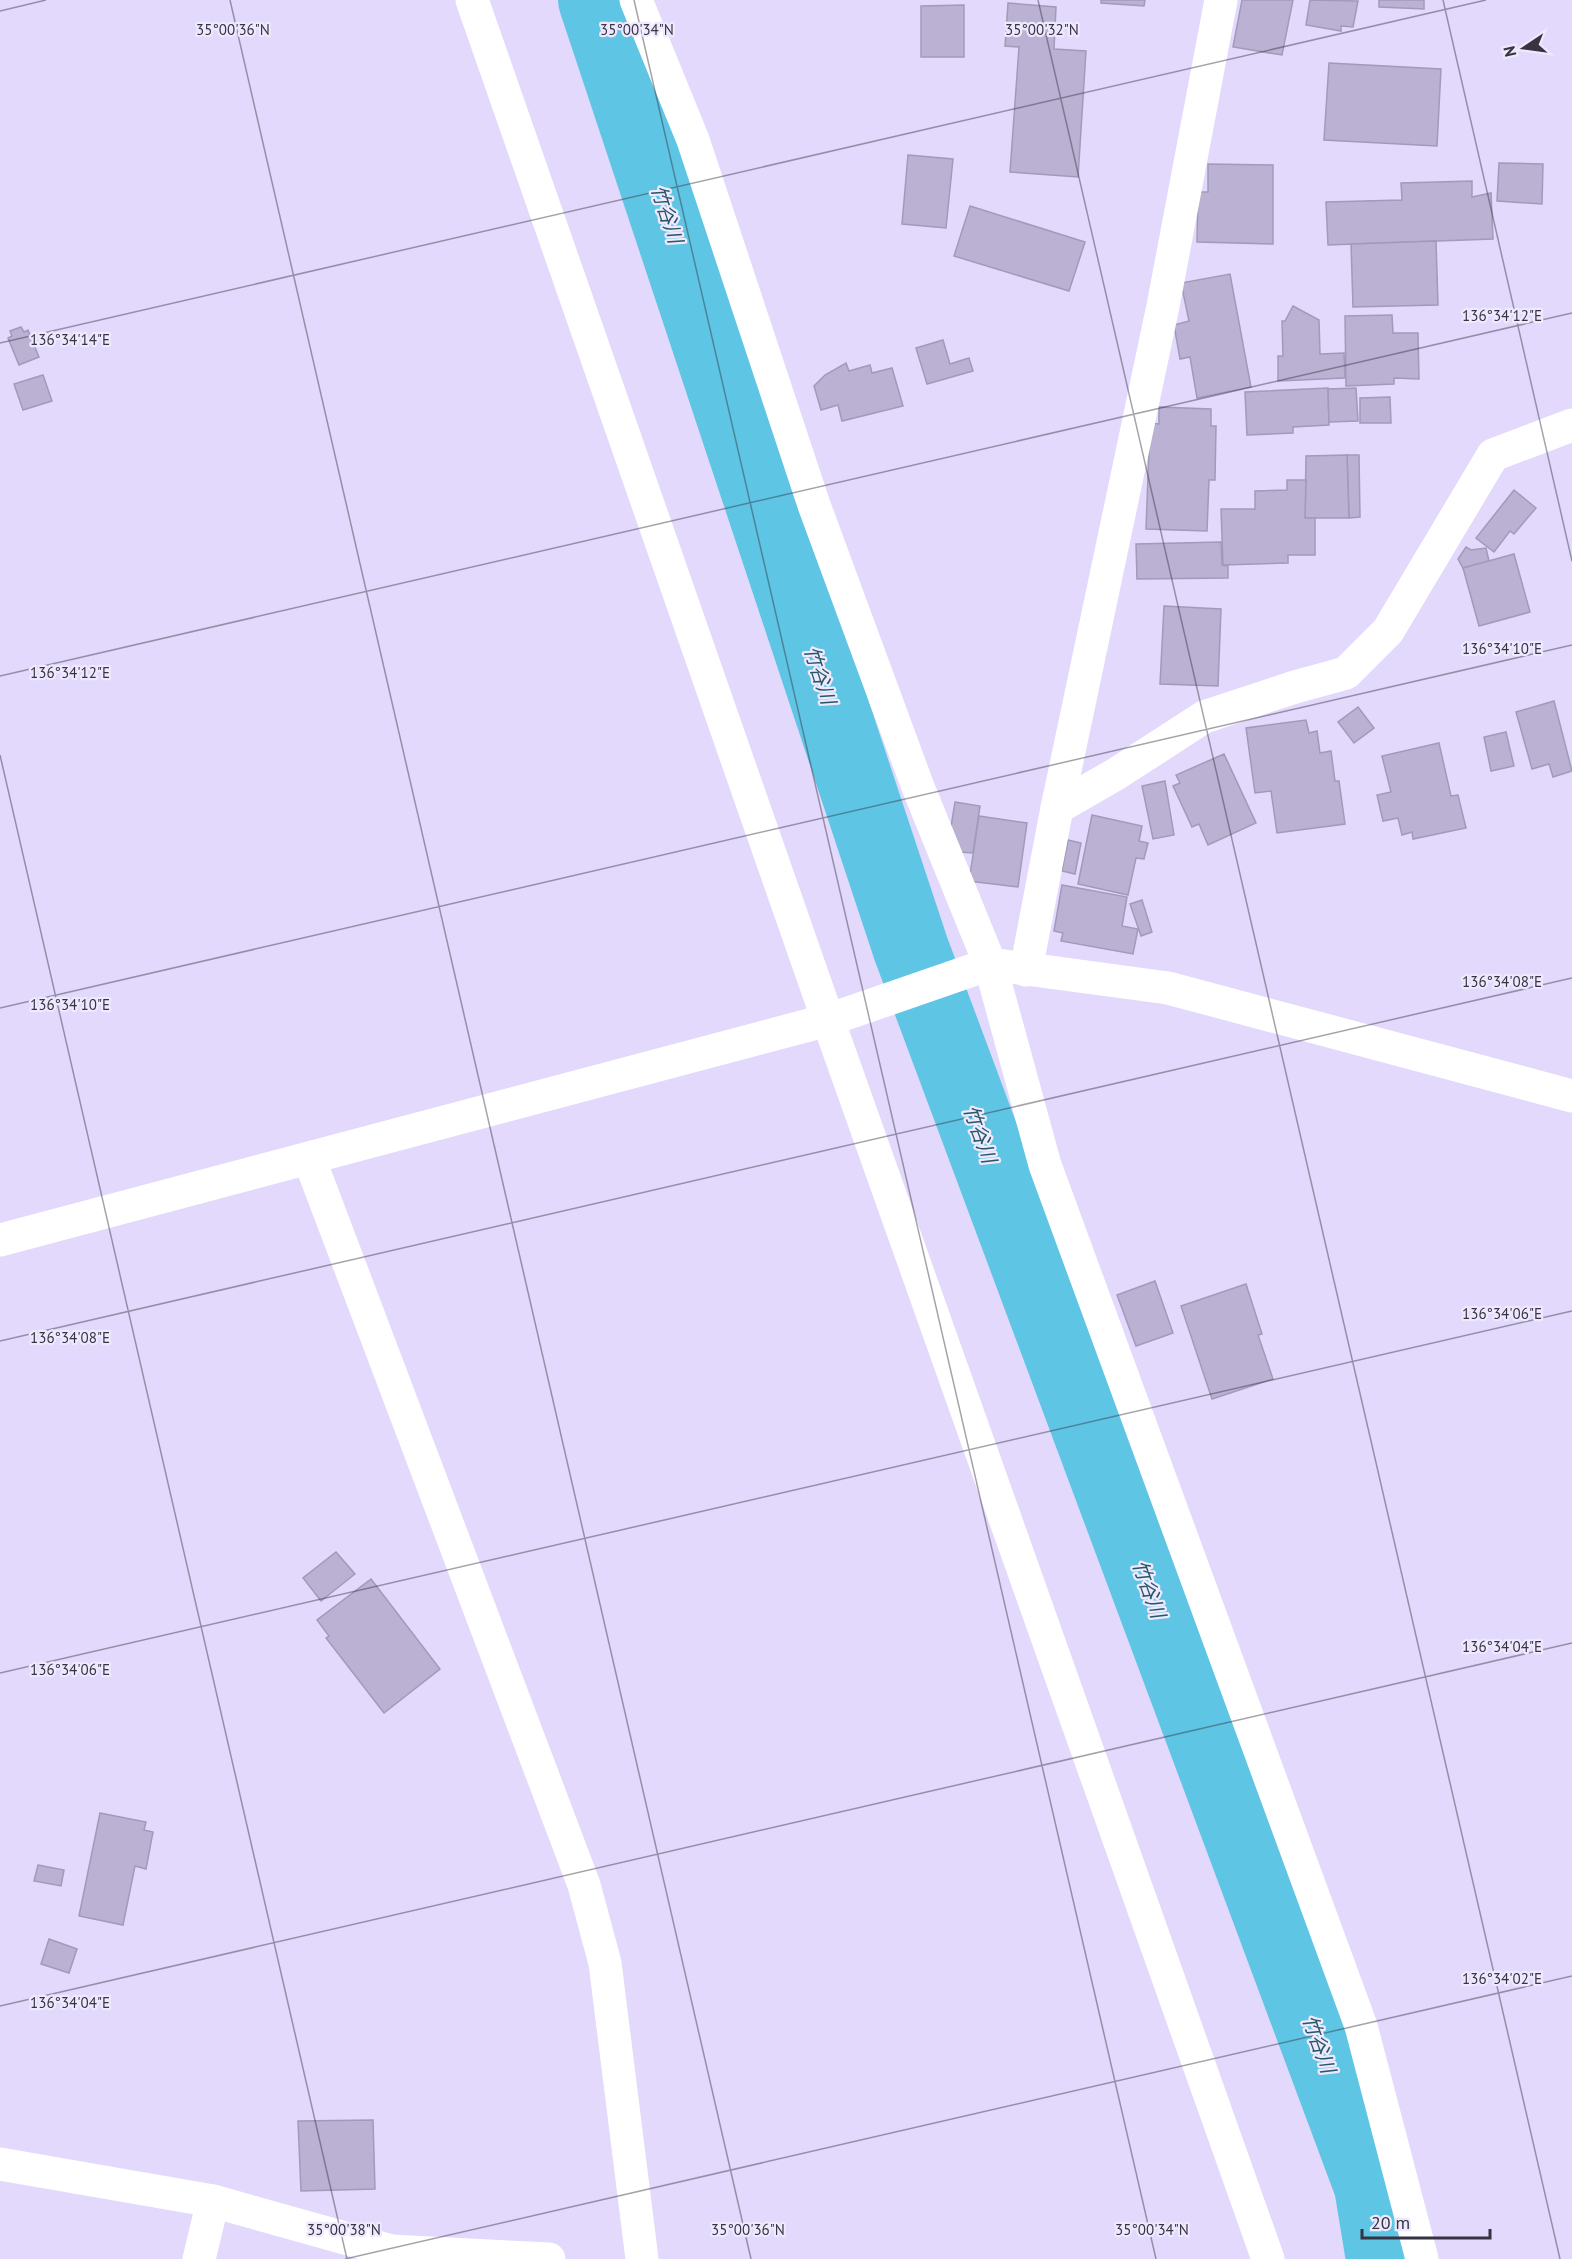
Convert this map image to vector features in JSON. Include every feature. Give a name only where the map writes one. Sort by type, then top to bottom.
[{"type":"street","points":[[471,0],[828,1020],[1268,2259]]},
{"type":"street","points":[[636,0],[693,140],[834,559],[918,787],[976,968],[1045,1166],[1361,2026],[1422,2259]]},
{"type":"street","points":[[1026,970],[1057,808],[1163,306],[1221,0]]},
{"type":"street","points":[[1057,808],[1116,774],[1204,717],[1346,673],[1388,631],[1493,455],[1572,425]]},
{"type":"street","points":[[0,1240],[828,1020],[976,968],[1026,970],[1168,988],[1572,1096]]},
{"type":"street","points":[[309,1158],[584,1885],[604,1963],[642,2259]]},
{"type":"street","points":[[0,2164],[213,2201],[391,2252],[549,2259]]},
{"type":"street","points":[[199,2259],[213,2201]]},
{"type":"building","points":[[1101,0],[1145,0],[1144,6],[1101,3]]},
{"type":"building","points":[[1242,0],[1293,0],[1282,55],[1233,47]]},
{"type":"building","points":[[1310,0],[1358,1],[1353,27],[1341,26],[1341,31],[1306,25]]},
{"type":"building","points":[[1379,0],[1424,0],[1424,9],[1379,7]]},
{"type":"building","points":[[1008,3],[1056,7],[1054,49],[1086,51],[1078,177],[1010,172],[1019,47],[1005,46]]},
{"type":"building","points":[[964,5],[964,57],[921,57],[921,6]]},
{"type":"building","points":[[1329,63],[1441,69],[1437,146],[1324,140]]},
{"type":"building","points":[[908,155],[953,159],[946,228],[902,224]]},
{"type":"building","points":[[1499,163],[1543,164],[1542,204],[1497,201]]},
{"type":"building","points":[[1208,164],[1273,165],[1273,244],[1197,242],[1198,192],[1208,192]]},
{"type":"building","points":[[1472,181],[1472,197],[1491,193],[1493,239],[1328,245],[1326,202],[1402,200],[1401,183]]},
{"type":"building","points":[[970,206],[1085,242],[1069,291],[954,256]]},
{"type":"building","points":[[1436,241],[1438,305],[1353,307],[1351,244]]},
{"type":"building","points":[[1230,274],[1251,387],[1197,398],[1190,357],[1180,359],[1174,325],[1189,321],[1181,283]]},
{"type":"building","points":[[1293,306],[1319,320],[1320,354],[1344,353],[1345,378],[1278,381],[1278,356],[1283,356],[1282,321],[1285,321]]},
{"type":"building","points":[[1392,315],[1393,333],[1418,333],[1419,379],[1394,378],[1394,384],[1346,386],[1345,316]]},
{"type":"building","points":[[21,327],[24,332],[28,330],[39,357],[19,365],[8,338],[12,336],[10,331]]},
{"type":"building","points":[[943,340],[950,364],[969,358],[973,371],[927,384],[916,348]]},
{"type":"building","points":[[846,363],[849,371],[870,365],[872,373],[892,368],[903,406],[842,421],[838,405],[821,410],[814,386],[825,375]]},
{"type":"building","points":[[43,375],[52,401],[23,410],[14,384]]},
{"type":"building","points":[[1328,388],[1329,425],[1293,427],[1293,433],[1247,435],[1245,392]]},
{"type":"building","points":[[1356,388],[1358,421],[1329,422],[1328,389]]},
{"type":"building","points":[[1390,397],[1391,423],[1360,423],[1360,398]]},
{"type":"building","points":[[1159,407],[1211,409],[1211,426],[1216,426],[1215,480],[1209,480],[1207,531],[1146,529],[1150,423],[1159,424]]},
{"type":"building","points":[[1347,455],[1359,455],[1360,517],[1349,518]]},
{"type":"building","points":[[1347,455],[1349,518],[1305,518],[1306,456]]},
{"type":"building","points":[[1287,480],[1306,480],[1305,518],[1315,518],[1315,555],[1288,555],[1288,563],[1223,565],[1221,509],[1255,509],[1255,491],[1287,490]]},
{"type":"building","points":[[1514,490],[1536,508],[1514,534],[1510,531],[1494,552],[1476,538]]},
{"type":"building","points":[[1221,542],[1222,565],[1228,566],[1228,578],[1137,579],[1136,544]]},
{"type":"building","points":[[1466,547],[1471,550],[1486,548],[1489,561],[1463,568],[1458,559]]},
{"type":"building","points":[[1514,554],[1530,612],[1479,626],[1463,568]]},
{"type":"building","points":[[1164,606],[1221,609],[1218,686],[1160,684]]},
{"type":"building","points":[[1554,701],[1572,771],[1553,777],[1549,764],[1532,769],[1516,712]]},
{"type":"building","points":[[1358,707],[1374,728],[1354,743],[1338,722]]},
{"type":"building","points":[[1306,720],[1309,733],[1317,731],[1320,753],[1331,751],[1335,781],[1339,781],[1345,824],[1277,833],[1271,791],[1255,793],[1246,728]]},
{"type":"building","points":[[1506,732],[1514,766],[1491,771],[1484,737]]},
{"type":"building","points":[[1439,743],[1451,796],[1458,795],[1466,828],[1413,839],[1412,832],[1402,835],[1398,818],[1383,821],[1377,795],[1391,792],[1382,756]]},
{"type":"building","points":[[1224,754],[1256,823],[1208,845],[1199,824],[1192,827],[1173,786],[1180,783],[1176,775]]},
{"type":"building","points":[[1165,781],[1174,835],[1153,839],[1142,786]]},
{"type":"building","points":[[955,802],[980,806],[973,853],[959,852],[950,833]]},
{"type":"building","points":[[1092,815],[1142,826],[1139,841],[1148,843],[1144,859],[1136,858],[1128,895],[1078,884]]},
{"type":"building","points":[[979,816],[1027,823],[1018,887],[969,881]]},
{"type":"building","points":[[1068,840],[1081,843],[1075,874],[1062,871]]},
{"type":"building","points":[[1062,885],[1127,897],[1122,926],[1138,929],[1133,954],[1061,941],[1063,933],[1054,931]]},
{"type":"building","points":[[1142,900],[1152,932],[1141,936],[1130,904]]},
{"type":"building","points":[[1155,1281],[1173,1333],[1136,1346],[1117,1295]]},
{"type":"building","points":[[1246,1284],[1262,1334],[1258,1335],[1273,1379],[1212,1399],[1181,1306]]},
{"type":"building","points":[[336,1552],[355,1574],[321,1601],[303,1578]]},
{"type":"building","points":[[371,1579],[440,1669],[384,1713],[326,1638],[329,1636],[317,1620]]},
{"type":"building","points":[[100,1813],[146,1822],[144,1830],[153,1832],[146,1869],[135,1866],[123,1925],[79,1916]]},
{"type":"building","points":[[38,1865],[64,1870],[61,1886],[34,1881]]},
{"type":"building","points":[[49,1939],[77,1949],[69,1973],[41,1964]]},
{"type":"building","points":[[373,2120],[375,2189],[301,2191],[298,2121]]},
{"type":"waterway","name":"竹谷川","points":[[596,0],[911,949],[1372,2186],[1384,2259]]}]
